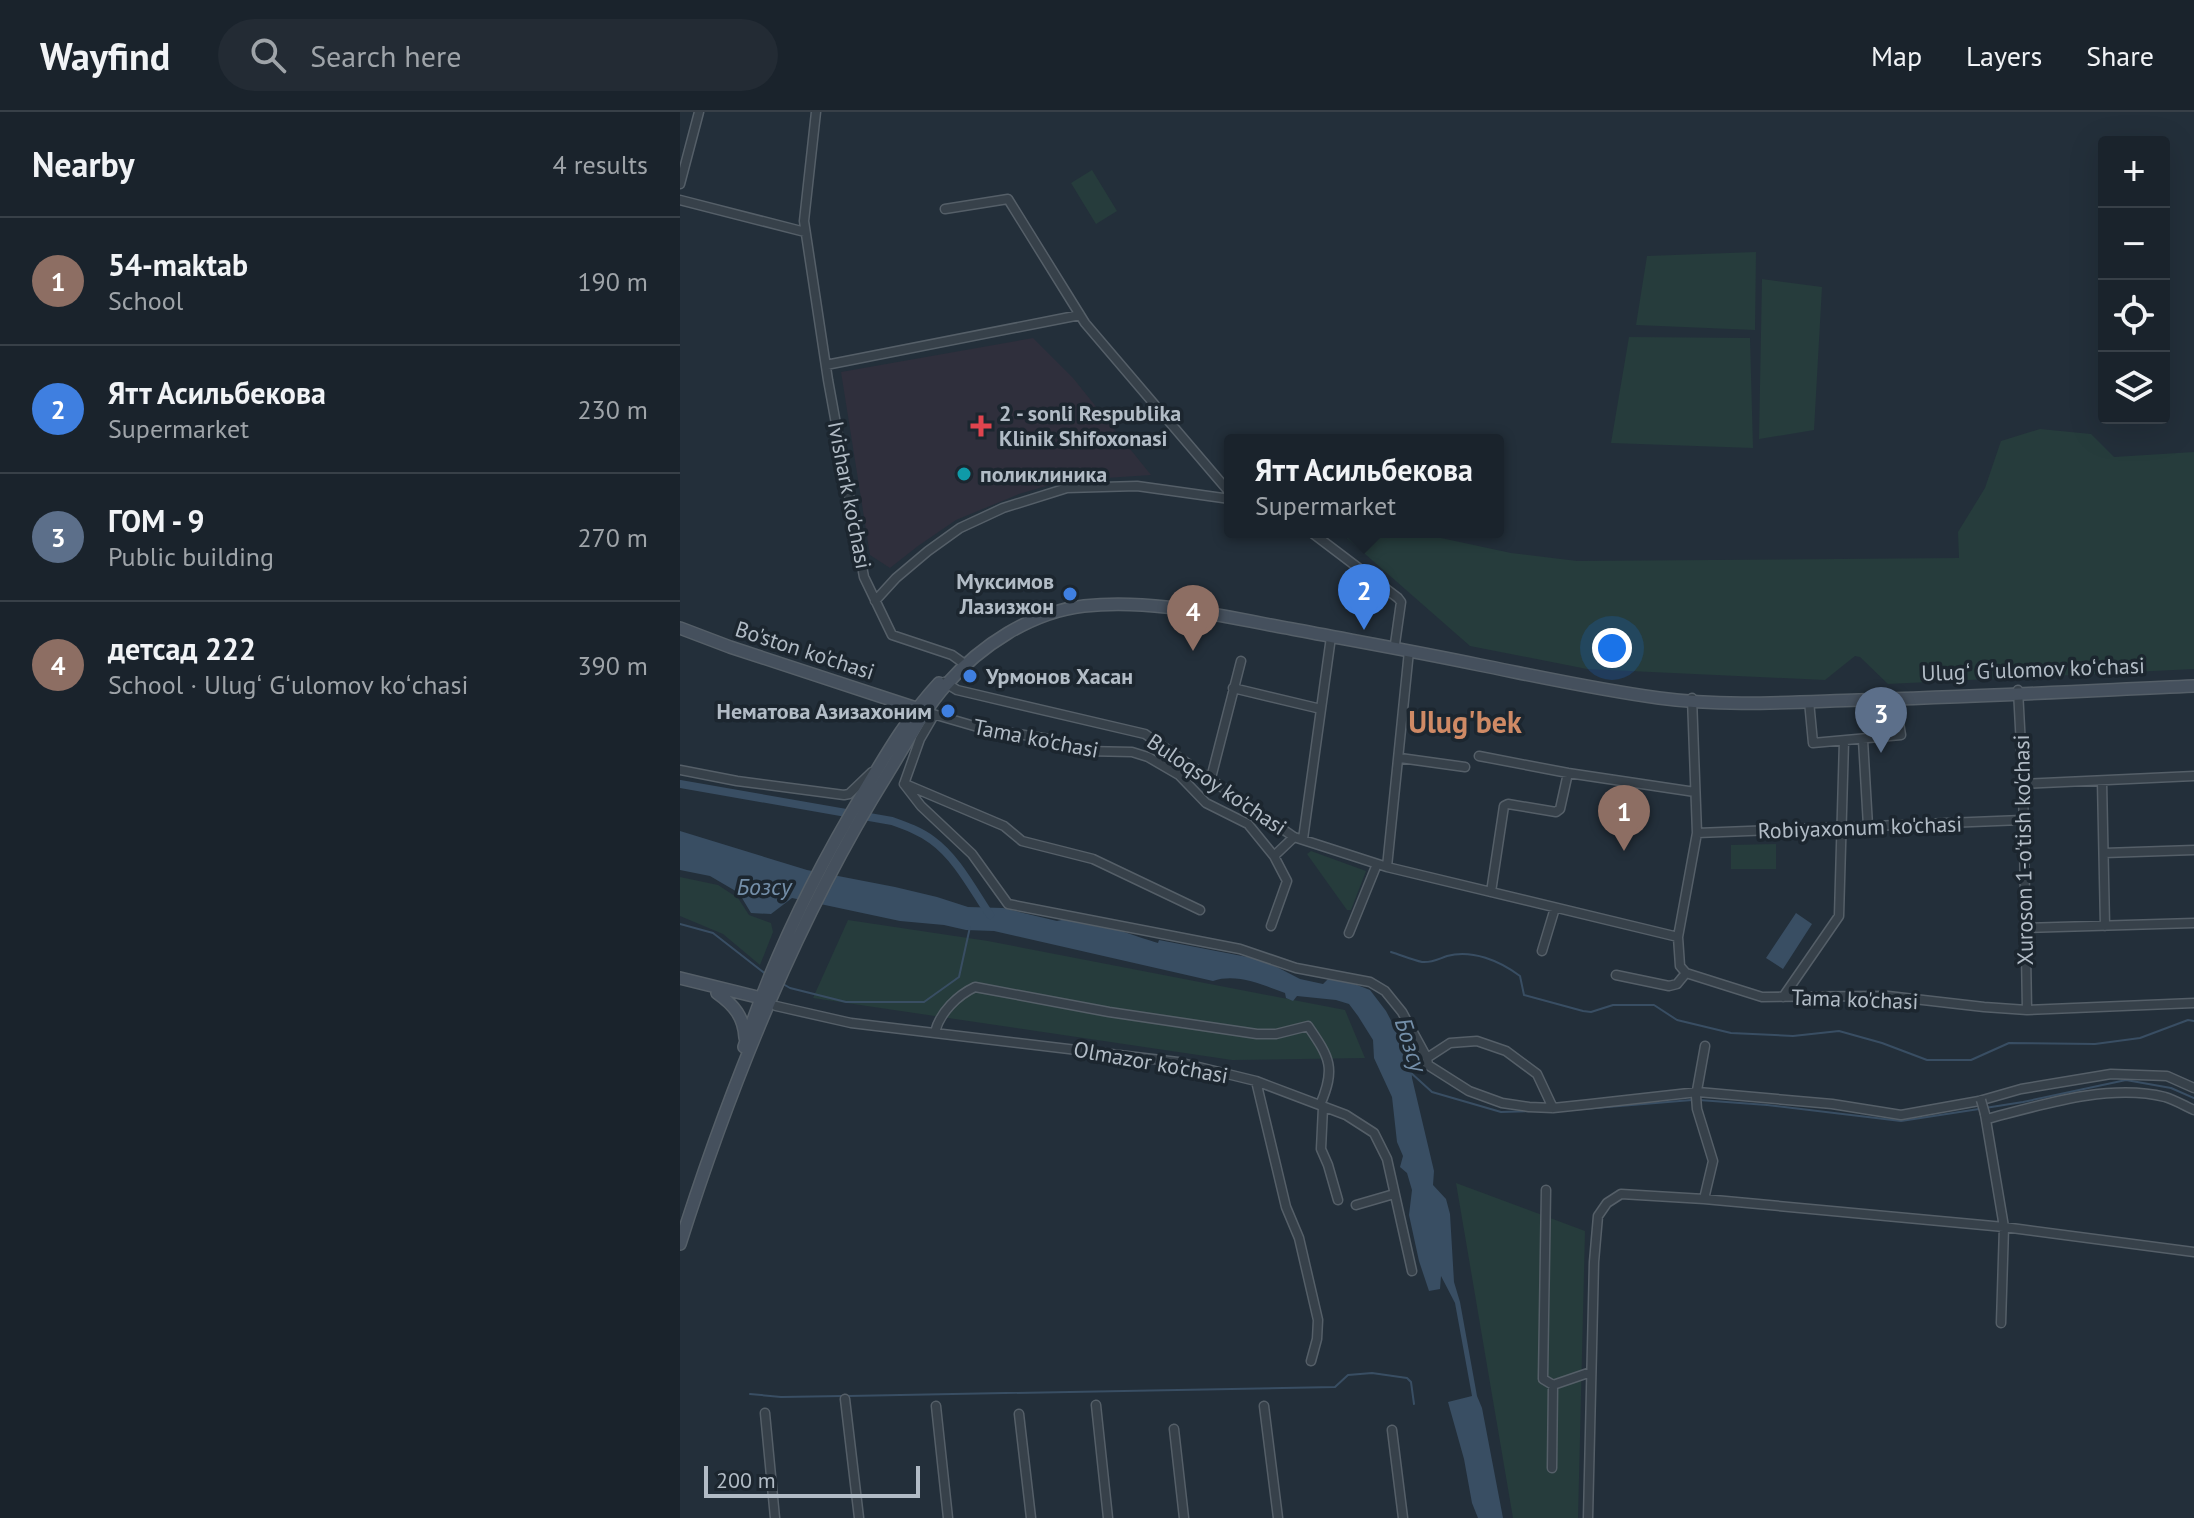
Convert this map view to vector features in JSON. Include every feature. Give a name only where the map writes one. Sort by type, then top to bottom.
[{"type":"main road","name":"Ulugʻ Gʻulomov koʻchasi","points":[[866,798],[944,682],[963,663],[998,634],[1038,612],[1065,604],[1153,602],[1205,609],[1692,699],[1888,696],[2194,685]]},
{"type":"main road","name":"Ulugʻ Gʻulomov koʻchasi","points":[[963,663],[1027,623],[1053,612],[1084,606],[1135,605],[1170,608],[1587,686],[1692,699],[1809,701],[2018,692]]},
{"type":"main road","name":"Bo'ston ko'chasi","points":[[680,628],[926,711]]},
{"type":"main road","points":[[889,698],[901,711],[902,731]]},
{"type":"main road","name":"Ulugʻ Gʻulomov koʻchasi","points":[[866,798],[880,764],[902,731],[926,711]]},
{"type":"main road","points":[[680,1244],[772,984],[828,865],[866,798]]},
{"type":"main road","points":[[680,981],[766,1003]]},
{"type":"main road","points":[[680,981],[717,993],[766,1003]]},
{"type":"main road","points":[[717,993],[730,1003],[741,1018],[745,1037],[742,1052]]},
{"type":"main road","points":[[680,1225],[742,1052],[766,1003]]},
{"type":"street","points":[[680,184],[699,112]]},
{"type":"street","name":"Ivishark ko'chasi","points":[[816,112],[805,232],[864,577],[892,635],[952,655],[963,663]]},
{"type":"street","points":[[945,209],[1008,199],[1080,315],[1224,486]]},
{"type":"street","points":[[680,200],[805,232]]},
{"type":"street","points":[[826,365],[1080,315]]},
{"type":"street","points":[[875,601],[896,578],[960,528],[1003,508],[1067,488],[1137,486],[1224,498]]},
{"type":"street","points":[[1319,538],[1401,602],[1395,644]]},
{"type":"street","points":[[1274,856],[1298,838],[1331,637]]},
{"type":"street","points":[[1387,867],[1409,651]]},
{"type":"street","points":[[1211,778],[1241,661]]},
{"type":"street","name":"Buloqsoy ko'chasi","points":[[944,682],[957,690],[1145,734],[1298,838],[1387,867],[1678,937]]},
{"type":"street","points":[[1233,688],[1321,709]]},
{"type":"street","name":"Хuroson 1-o'tish ko'chasi","points":[[2018,692],[2027,1010]]},
{"type":"street","points":[[1616,975],[1669,986],[1677,984],[1686,973],[1680,966],[1678,937],[1697,833],[1692,699]]},
{"type":"street","points":[[1809,701],[1813,743],[1901,735],[1895,699]]},
{"type":"street","points":[[904,784],[926,711]]},
{"type":"street","name":"Tama ko'chasi","points":[[926,711],[981,728],[1049,739],[1085,751],[1132,752],[1148,757],[1179,775],[1206,803],[1248,824],[1274,856],[1287,881],[1271,926]]},
{"type":"street","points":[[1863,740],[1868,826]]},
{"type":"street","points":[[1783,997],[1839,916],[1844,741]]},
{"type":"street","points":[[1479,756],[1695,792]]},
{"type":"street","points":[[1400,758],[1465,767]]},
{"type":"street","points":[[680,770],[844,795],[849,794],[880,764]]},
{"type":"street","points":[[1491,892],[1504,806],[1508,804],[1556,812],[1560,809],[1568,773]]},
{"type":"street","points":[[2023,784],[2194,776]]},
{"type":"street","points":[[2102,781],[2105,926]]},
{"type":"street","points":[[904,784],[1004,826],[1022,841],[1093,859],[1200,910]]},
{"type":"street","points":[[904,784],[921,806],[972,854],[1008,904],[1240,949],[1296,968],[1370,982],[1385,991],[1402,1012],[1428,1065],[1469,1091],[1502,1103],[1553,1108],[1697,1094],[1832,1104],[1901,1115],[2021,1089],[2111,1074],[2167,1076],[2194,1088]]},
{"type":"street","name":"Robiyaxonum ko'chasi","points":[[1697,833],[2022,820]]},
{"type":"street","points":[[2104,853],[2194,850]]},
{"type":"street","points":[[1349,933],[1377,864]]},
{"type":"street","points":[[1542,951],[1555,908]]},
{"type":"street","points":[[2024,928],[2194,923]]},
{"type":"street","name":"Tama ko'chasi","points":[[1686,973],[1762,997],[1888,996],[2027,1010],[2194,1003]]},
{"type":"street","points":[[935,1032],[937,1023],[956,1000],[975,987],[1109,1012],[1257,1034],[1276,1034],[1308,1026],[1322,1047],[1331,1075],[1322,1106],[1321,1149],[1338,1200]]},
{"type":"street","name":"Olmazor ko'chasi","points":[[766,1003],[851,1023],[1178,1062],[1256,1081],[1346,1115],[1374,1133],[1387,1159],[1412,1271]]},
{"type":"street","points":[[1427,1058],[1450,1043],[1477,1041],[1506,1051],[1537,1074],[1553,1108]]},
{"type":"street","points":[[1704,1199],[1713,1161],[1697,1109],[1705,1046]]},
{"type":"street","points":[[1256,1081],[1286,1207],[1299,1238],[1318,1320],[1311,1361]]},
{"type":"street","points":[[1986,1116],[2109,1093],[2166,1097],[2194,1110]]},
{"type":"street","points":[[1980,1100],[1986,1116],[2004,1227],[2001,1323]]},
{"type":"street","points":[[1546,1190],[1543,1379],[1553,1385],[1591,1372]]},
{"type":"street","points":[[1356,1205],[1394,1194]]},
{"type":"street","points":[[1588,1518],[1594,1262],[1598,1216],[1607,1203],[1621,1194],[2004,1227],[2194,1252]]},
{"type":"street","points":[[1552,1468],[1553,1385]]},
{"type":"street","points":[[845,1399],[859,1518]]},
{"type":"street","points":[[1096,1405],[1108,1518]]},
{"type":"street","points":[[936,1406],[948,1518]]},
{"type":"street","points":[[1264,1406],[1278,1518]]},
{"type":"street","points":[[765,1413],[775,1518]]},
{"type":"street","points":[[1019,1414],[1031,1518]]},
{"type":"street","points":[[1174,1429],[1184,1518]]},
{"type":"street","points":[[1392,1430],[1403,1518]]},
{"type":"shaded area","name":"2 - sonli Respublika Klinik Shifoxonasi","points":[[1033,338],[1073,378],[1151,475],[1076,480],[1043,487],[956,520],[890,568],[870,555],[841,372]]},
{"type":"green space","points":[[1092,170],[1117,211],[1096,224],[1071,183]]},
{"type":"green space","points":[[1756,252],[1755,330],[1636,325],[1647,256]]},
{"type":"green space","points":[[1762,279],[1822,287],[1814,430],[1759,439]]},
{"type":"green space","points":[[1629,337],[1750,338],[1753,448],[1611,443]]},
{"type":"green space","points":[[2040,429],[2091,434],[2114,457],[2194,452],[2194,669],[1888,684],[1860,657],[1855,656],[1825,680],[1587,669],[1470,646],[1347,538],[1441,538],[1511,553],[1577,561],[1959,558],[1958,532],[1985,488],[2001,441]]},
{"type":"green space","points":[[1776,844],[1776,869],[1731,869],[1731,845]]},
{"type":"green space","points":[[1311,851],[1366,871],[1351,910],[1347,910],[1307,854]]},
{"type":"green space","points":[[680,877],[718,885],[738,898],[749,915],[771,923],[773,932],[760,965],[723,934],[680,916]]},
{"type":"green space","points":[[848,920],[988,941],[1345,1010],[1365,1058],[1232,1060],[813,998]]},
{"type":"green space","points":[[1456,1183],[1585,1231],[1578,1518],[1513,1518]]},
{"type":"water","name":"Бозсу","points":[[680,831],[807,870],[895,887],[968,907],[1003,908],[1057,921],[1078,920],[1158,943],[1159,940],[1263,960],[1300,979],[1323,984],[1329,978],[1370,990],[1386,1011],[1411,1058],[1412,1078],[1434,1171],[1433,1185],[1446,1199],[1450,1214],[1454,1282],[1503,1518],[1478,1518],[1472,1503],[1448,1402],[1472,1396],[1455,1303],[1441,1276],[1440,1289],[1429,1291],[1409,1215],[1412,1190],[1407,1173],[1400,1167],[1403,1156],[1397,1142],[1392,1097],[1374,1058],[1373,1040],[1349,1004],[1297,996],[1293,1001],[1286,998],[1285,993],[1250,981],[1231,978],[1213,981],[994,931],[900,921],[792,898],[771,914],[751,913],[739,893],[710,876],[680,870]]},
{"type":"water","points":[[1796,913],[1812,924],[1783,969],[1766,958]]},
{"type":"waterway","points":[[680,784],[892,821],[908,827],[941,847],[990,915]]},
{"type":"waterway","points":[[680,924],[713,933],[767,975]]},
{"type":"waterway","points":[[783,984],[846,1002],[924,1002],[959,977],[970,927]]},
{"type":"waterway","points":[[1391,952],[1422,962],[1456,954],[1476,955],[1520,976],[1524,995],[1583,1011],[1591,1012],[1613,1005],[1654,1005],[1677,1020],[1731,1033],[1793,1036],[1839,1031],[1927,1060],[1971,1060],[2009,1043],[2095,1044],[2140,1038],[2188,1020],[2194,1021]]},
{"type":"waterway","points":[[1410,1072],[1432,1092],[1501,1112],[1533,1111]]},
{"type":"waterway","points":[[1985,1108],[2126,1080],[2171,1088],[2194,1098]]},
{"type":"waterway","points":[[1571,1110],[1692,1100]]},
{"type":"waterway","points":[[1699,1100],[1901,1121],[1979,1109]]},
{"type":"waterway","points":[[848,1396],[1335,1387],[1348,1375],[1372,1373],[1407,1378],[1411,1382],[1414,1404]]},
{"type":"waterway","points":[[750,1394],[842,1396]]},
{"type":"place","name":"2 - sonli Respublika Klinik Shifoxonasi","points":[[981,426]]},
{"type":"place","name":"поликлиника","points":[[964,474]]},
{"type":"place","name":"Муксимов Лазизжон","points":[[1070,594]]},
{"type":"place","name":"Ятт Асильбекова","points":[[1364,630]]},
{"type":"place","name":"детсад 222","points":[[1193,651]]},
{"type":"place","name":"Урмонов Хасан","points":[[970,676]]},
{"type":"place","name":"Нематова Азизахоним","points":[[948,711]]},
{"type":"place","name":"ГОМ - 9","points":[[1881,753]]},
{"type":"place","name":"54-maktab","points":[[1624,851]]},
{"type":"district","name":"Ulug'bek","points":[[1465,721]]}]
